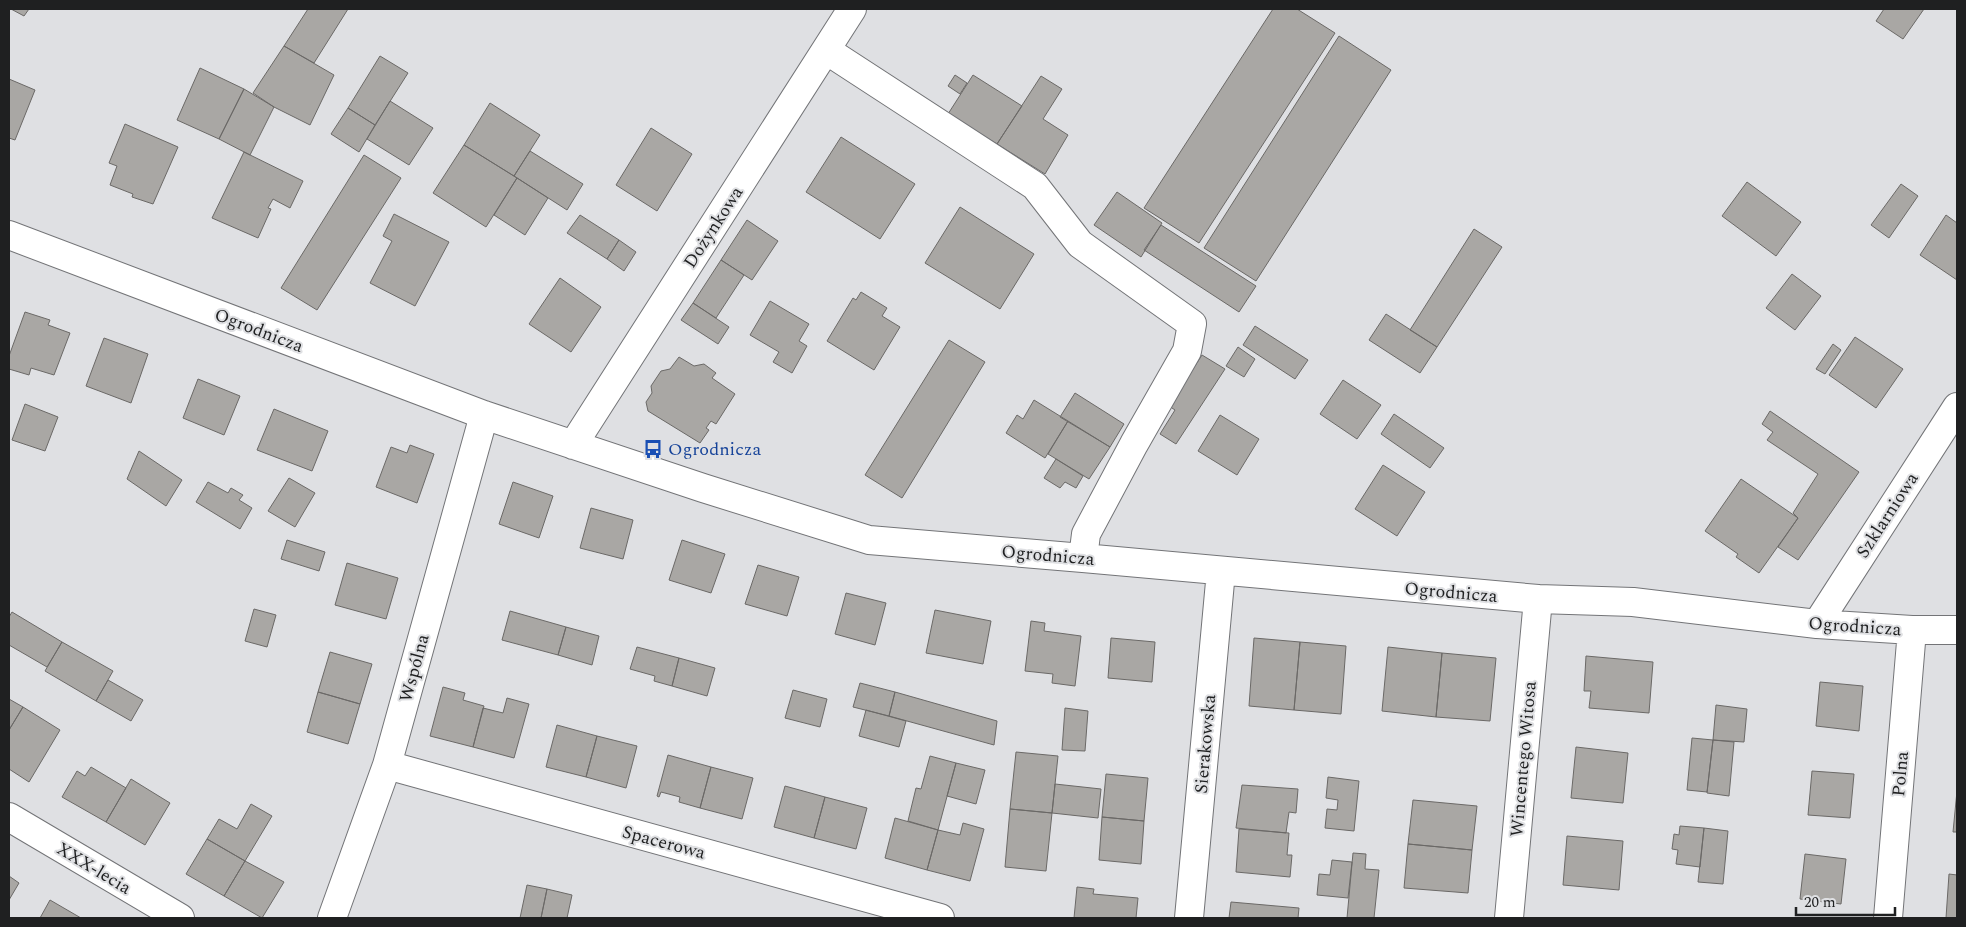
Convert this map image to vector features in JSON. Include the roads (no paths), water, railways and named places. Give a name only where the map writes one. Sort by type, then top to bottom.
[{"type":"street","name":"Dożynkowa","points":[[573,445],[852,9]]},
{"type":"street","points":[[826,50],[1035,186],[1080,244],[1192,324],[1187,351],[1086,534],[1083,558]]},
{"type":"street","name":"Ogrodnicza","points":[[9,235],[484,415],[703,488],[869,540],[1538,599],[1633,602],[1817,624],[1912,630],[1957,630]]},
{"type":"street","name":"Szklarniowa","points":[[1817,624],[1957,407]]},
{"type":"street","name":"Wspólna","points":[[332,918],[387,765],[484,415]]},
{"type":"street","name":"Sierakowska","points":[[1189,918],[1221,571]]},
{"type":"street","name":"Wincentego Witosa","points":[[1509,918],[1538,599]]},
{"type":"street","name":"Polna","points":[[1888,918],[1912,630]]},
{"type":"street","name":"Spacerowa","points":[[387,765],[940,918]]},
{"type":"street","name":"XXX-lecia","points":[[9,817],[180,918]]},
{"type":"place","name":"Ogrodnicza","points":[[653,449]]}]
